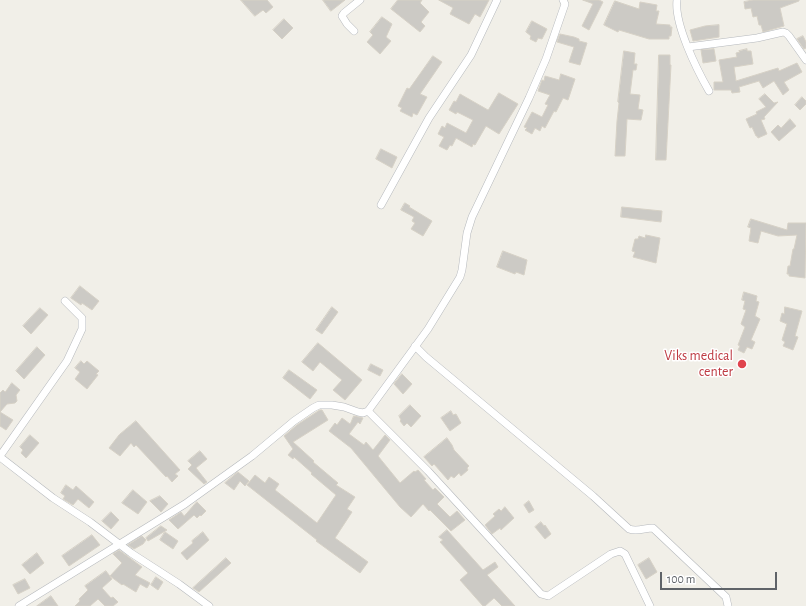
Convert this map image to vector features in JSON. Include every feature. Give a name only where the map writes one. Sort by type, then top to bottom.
[{"type":"street","points":[[354,30],[347,24],[342,16],[360,0]]},
{"type":"street","points":[[381,205],[428,118],[471,55],[497,0]]},
{"type":"street","points":[[19,606],[185,504],[252,456],[312,408],[319,405],[332,405],[363,413],[368,411],[415,346],[460,277],[472,217],[529,98],[546,58],[565,4],[563,0]]},
{"type":"street","points":[[676,0],[677,17],[697,70],[709,91]]},
{"type":"street","points":[[688,47],[757,38],[783,32],[786,33],[806,60]]},
{"type":"street","points":[[65,301],[82,318],[82,329],[67,361],[0,456],[53,498],[90,522],[131,553],[179,584],[209,606]]},
{"type":"street","points":[[415,346],[630,529],[653,528],[726,596],[728,606]]},
{"type":"street","points":[[368,411],[428,471],[541,594],[548,596],[611,554],[620,552],[625,554],[650,606]]},
{"type":"building","points":[[241,0],[267,0],[273,7],[266,13],[263,10],[255,16]]},
{"type":"building","points":[[323,0],[345,0],[331,11]]},
{"type":"building","points":[[398,0],[422,0],[420,3],[429,12],[421,22],[425,26],[420,32],[391,9]]},
{"type":"building","points":[[439,0],[489,0],[480,17],[475,14],[469,24],[450,14],[453,8]]},
{"type":"building","points":[[583,0],[599,0],[603,2],[589,30],[582,26],[593,4]]},
{"type":"building","points":[[753,0],[799,1],[780,8],[784,26],[763,32],[761,25],[759,25],[757,16],[753,17],[751,8],[745,9],[744,2]]},
{"type":"building","points":[[615,1],[639,9],[640,2],[657,5],[656,11],[659,11],[656,24],[670,25],[670,27],[672,27],[671,36],[669,36],[669,39],[649,39],[619,30],[618,32],[604,25]]},
{"type":"building","points":[[382,17],[392,24],[386,37],[391,41],[380,54],[367,42],[373,35],[370,32]]},
{"type":"building","points":[[284,19],[293,28],[282,39],[273,30]]},
{"type":"building","points":[[532,21],[547,29],[542,39],[538,38],[536,42],[530,39],[531,36],[526,32]]},
{"type":"building","points":[[719,25],[719,37],[693,41],[690,30],[705,26]]},
{"type":"building","points":[[560,34],[574,37],[579,39],[579,41],[587,43],[580,65],[569,62],[574,47],[557,42]]},
{"type":"building","points":[[803,36],[806,42],[806,48],[804,49],[797,39]]},
{"type":"building","points":[[714,49],[716,61],[703,63],[701,50]]},
{"type":"building","points":[[747,49],[747,51],[751,51],[753,64],[734,67],[736,81],[778,68],[779,71],[797,63],[802,72],[784,82],[789,90],[783,95],[774,81],[763,88],[759,81],[739,87],[740,92],[732,93],[731,90],[714,90],[714,82],[723,82],[719,60],[737,57],[736,53]]},
{"type":"building","points":[[624,51],[635,53],[634,64],[637,64],[636,70],[633,70],[630,94],[640,95],[638,109],[643,110],[641,120],[627,119],[625,156],[615,156],[618,102]]},
{"type":"building","points":[[659,55],[670,55],[671,65],[666,160],[656,160]]},
{"type":"building","points":[[433,56],[442,62],[420,94],[427,97],[417,115],[413,113],[412,117],[400,111],[402,108],[398,106],[407,88],[409,89]]},
{"type":"building","points":[[561,74],[575,79],[568,100],[563,98],[556,112],[554,111],[545,128],[542,126],[540,131],[535,128],[532,134],[525,130],[527,128],[524,127],[532,112],[542,117],[548,105],[545,104],[550,95],[538,91],[542,80],[544,81],[545,76],[559,80]]},
{"type":"building","points":[[499,93],[518,104],[499,134],[486,126],[475,145],[473,144],[472,147],[456,138],[452,146],[450,145],[447,150],[439,146],[444,137],[438,134],[442,126],[445,128],[447,123],[466,133],[473,120],[457,112],[456,114],[449,110],[454,101],[456,102],[460,94],[488,110]]},
{"type":"building","points":[[765,94],[774,103],[778,102],[764,117],[765,119],[761,120],[767,134],[758,138],[752,127],[750,128],[746,119],[757,114],[756,112],[766,107],[759,99]]},
{"type":"building","points":[[802,97],[806,101],[806,104],[800,110],[795,105]]},
{"type":"building","points":[[790,119],[796,126],[779,141],[771,132],[778,125],[781,128]]},
{"type":"building","points":[[381,149],[397,157],[392,168],[376,159]]},
{"type":"building","points":[[405,203],[432,221],[423,236],[411,229],[415,223],[412,221],[414,217],[401,210]]},
{"type":"building","points":[[622,207],[662,211],[661,222],[621,217]]},
{"type":"building","points":[[751,219],[787,230],[788,223],[806,223],[805,278],[789,276],[789,274],[787,274],[797,235],[778,236],[761,231],[758,243],[749,241],[751,228],[748,227]]},
{"type":"building","points":[[646,235],[660,238],[656,263],[633,257],[635,252],[632,251],[635,239],[638,239],[639,236],[645,238]]},
{"type":"building","points":[[503,251],[527,260],[524,275],[516,272],[515,274],[497,267]]},
{"type":"building","points":[[80,286],[99,301],[92,310],[71,298]]},
{"type":"building","points":[[744,292],[757,296],[756,301],[759,302],[755,316],[760,319],[751,340],[755,342],[752,349],[747,347],[744,353],[738,350],[740,346],[738,345],[745,327],[741,324],[746,310],[743,309],[745,301],[742,300]]},
{"type":"building","points":[[332,307],[338,312],[322,334],[316,330]]},
{"type":"building","points":[[785,307],[802,311],[795,336],[798,337],[793,350],[783,346],[785,342],[782,340],[787,324],[780,321],[782,313],[784,314]]},
{"type":"building","points":[[40,308],[48,315],[31,334],[23,326]]},
{"type":"building","points":[[318,343],[362,380],[345,400],[333,390],[342,380],[320,362],[313,371],[302,362]]},
{"type":"building","points":[[37,347],[45,355],[24,379],[16,371]]},
{"type":"building","points":[[81,361],[84,364],[87,361],[99,371],[96,374],[98,375],[87,389],[75,379],[80,372],[75,368]]},
{"type":"building","points":[[371,364],[383,370],[380,376],[368,370]]},
{"type":"building","points":[[289,370],[317,390],[310,399],[283,378]]},
{"type":"building","points":[[402,374],[412,384],[403,394],[394,384]]},
{"type":"building","points":[[12,383],[20,390],[16,395],[17,401],[15,403],[7,404],[0,412],[0,393],[3,390],[5,392]]},
{"type":"building","points":[[410,405],[421,416],[411,427],[407,423],[404,426],[400,421],[399,416]]},
{"type":"building","points":[[322,410],[328,420],[293,442],[314,461],[313,462],[338,483],[336,485],[355,497],[347,509],[352,512],[335,538],[368,562],[360,573],[316,541],[317,540],[247,485],[255,475],[265,483],[269,477],[279,484],[275,490],[317,523],[336,495],[311,474],[312,473],[294,457],[293,459],[288,455],[293,449],[284,436],[297,425]]},
{"type":"building","points":[[451,411],[453,415],[456,414],[461,423],[450,431],[441,418]]},
{"type":"building","points":[[0,412],[13,420],[6,430],[0,426]]},
{"type":"building","points":[[354,416],[363,418],[360,424],[358,422],[349,434],[364,445],[366,442],[373,450],[385,435],[390,440],[378,456],[400,483],[414,471],[415,472],[418,470],[433,490],[435,488],[444,497],[437,504],[450,517],[457,511],[465,520],[451,531],[423,504],[411,517],[400,507],[351,448],[329,431],[335,423],[337,425],[342,418],[350,424]]},
{"type":"building","points":[[136,421],[180,470],[175,474],[178,476],[172,482],[136,445],[134,447],[131,443],[120,456],[109,448],[119,435]]},
{"type":"building","points":[[30,435],[39,443],[26,458],[21,453],[23,450],[20,447]]},
{"type":"building","points":[[447,438],[454,450],[469,466],[467,468],[468,470],[461,476],[459,473],[454,478],[451,476],[448,480],[434,464],[432,466],[424,457]]},
{"type":"building","points":[[200,451],[207,459],[196,468],[207,482],[204,484],[188,469],[192,465],[188,461]]},
{"type":"building","points":[[238,472],[249,481],[245,486],[240,481],[234,490],[225,483]]},
{"type":"building","points":[[66,485],[73,490],[76,486],[94,502],[89,508],[78,499],[73,505],[63,499],[65,496],[61,493]]},
{"type":"building","points":[[133,490],[147,502],[138,514],[122,503]]},
{"type":"building","points":[[160,496],[168,504],[161,512],[150,501]]},
{"type":"building","points":[[529,501],[534,510],[529,513],[524,505]]},
{"type":"building","points":[[197,502],[206,511],[201,516],[200,515],[197,518],[194,515],[178,529],[169,520],[181,512],[184,516]]},
{"type":"building","points":[[505,507],[514,518],[501,530],[500,528],[492,534],[485,525],[495,516],[493,514],[499,509],[501,511]]},
{"type":"building","points":[[111,512],[119,520],[111,529],[102,521]]},
{"type":"building","points":[[541,522],[551,534],[545,539],[535,527]]},
{"type":"building","points":[[161,526],[167,530],[148,541],[146,538]]},
{"type":"building","points":[[447,530],[483,570],[495,562],[498,567],[487,575],[515,606],[502,606],[494,598],[483,606],[460,580],[468,573],[440,542],[443,540],[439,537]]},
{"type":"building","points":[[165,532],[178,541],[173,549],[160,540]]},
{"type":"building","points":[[203,532],[209,540],[187,560],[181,553]]},
{"type":"building","points":[[92,535],[100,545],[69,566],[62,556]]},
{"type":"building","points":[[142,536],[146,540],[143,544],[134,549],[128,545]]},
{"type":"building","points":[[119,550],[142,567],[135,575],[150,583],[147,588],[140,584],[136,592],[123,584],[122,585],[110,576],[122,563],[113,554]]},
{"type":"building","points":[[37,553],[44,563],[30,574],[22,565]]},
{"type":"building","points":[[226,558],[231,563],[199,592],[193,588]]},
{"type":"building","points":[[649,558],[657,572],[646,579],[638,565]]},
{"type":"building","points":[[106,571],[112,579],[102,588],[111,598],[113,597],[118,602],[113,606],[105,606],[98,599],[90,606],[75,606],[80,601],[79,599],[88,590],[85,586]]},
{"type":"building","points":[[156,577],[163,582],[158,590],[151,585]]},
{"type":"building","points":[[25,579],[30,588],[18,594],[13,585]]},
{"type":"building","points":[[51,596],[58,606],[37,606]]},
{"type":"place","name":"Viks medical center","points":[[742,364]]}]
